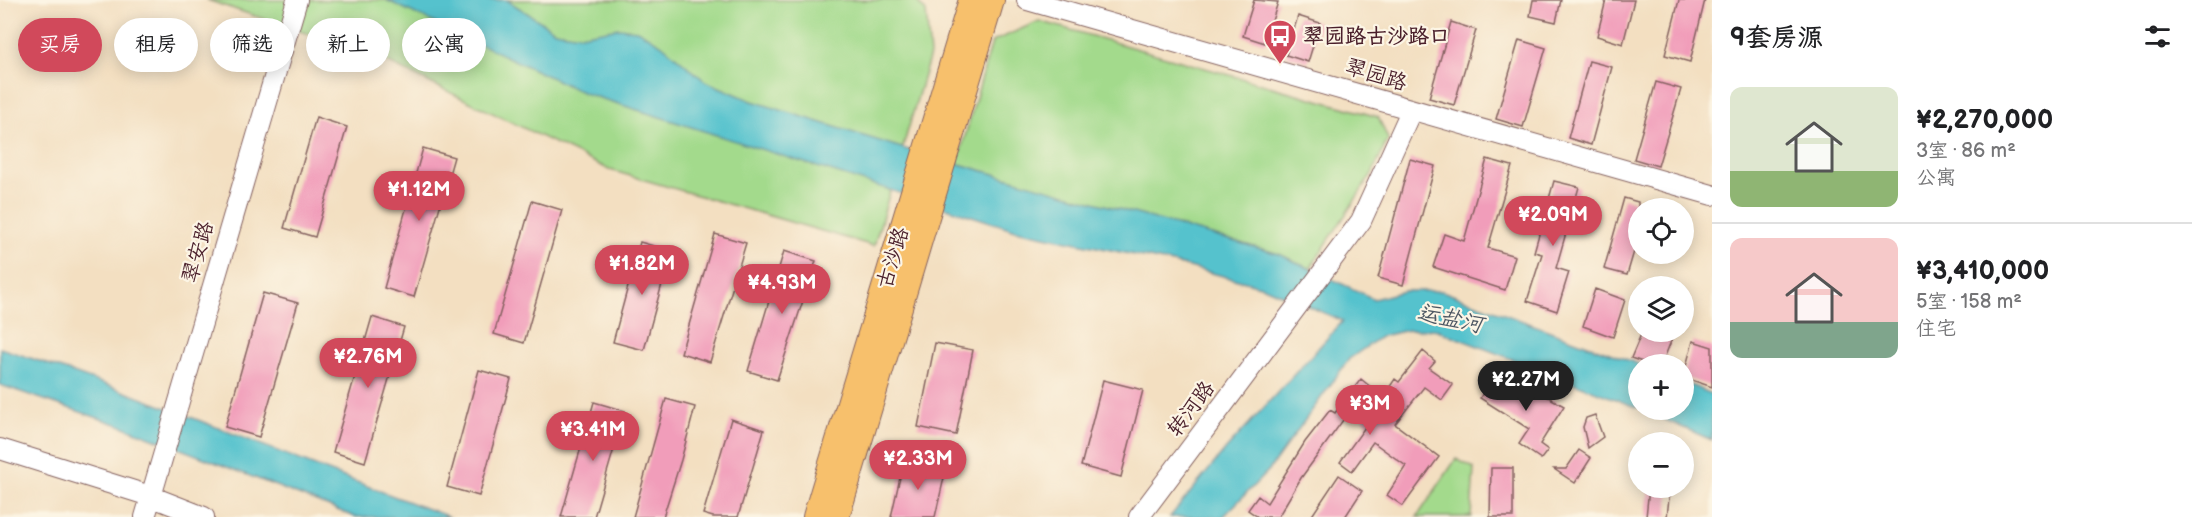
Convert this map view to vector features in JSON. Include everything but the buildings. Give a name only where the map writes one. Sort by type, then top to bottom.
[{"type":"main road","name":"古沙路","points":[[941,136],[972,0]]},
{"type":"main road","name":"古沙路","points":[[816,517],[915,222],[941,136],[991,0]]},
{"type":"main road","name":"古沙路","points":[[836,517],[915,222]]},
{"type":"street","name":"翠安路","points":[[145,517],[297,0]]},
{"type":"street","name":"翠园路","points":[[1027,0],[1712,195]]},
{"type":"street","name":"转河路","points":[[1140,517],[1361,222],[1411,111]]},
{"type":"street","points":[[0,449],[150,496],[204,517]]},
{"type":"green space","points":[[207,0],[916,0],[926,12],[930,55],[874,246],[610,170],[408,72],[486,72],[486,18],[402,18],[402,69],[390,63],[390,18],[306,18],[306,33],[294,29],[294,18],[261,18]]},
{"type":"green space","points":[[1039,21],[1378,117],[1388,139],[1372,174],[1310,269],[1279,254],[957,164],[992,42]]},
{"type":"green space","points":[[1456,459],[1474,468],[1471,517],[1417,517]]},
{"type":"water","name":"运盐河","points":[[386,0],[507,0],[555,31],[580,35],[619,28],[637,30],[661,44],[705,81],[752,101],[902,148],[1279,254],[1374,299],[1404,291],[1442,291],[1628,360],[1628,404],[1434,329],[1408,330],[1382,336],[1349,359],[1269,470],[1223,517],[1170,517],[1226,449],[1343,321],[1264,287],[1182,265],[1016,230],[584,93],[486,47],[486,18],[424,18]]},
{"type":"water","points":[[0,348],[113,387],[450,517],[355,517],[122,426],[0,385]]},
{"type":"water","points":[[1694,387],[1712,394],[1712,440],[1665,420],[1694,420]]},
{"type":"place","name":"翠园路古沙路口","points":[[1280,65]]}]
